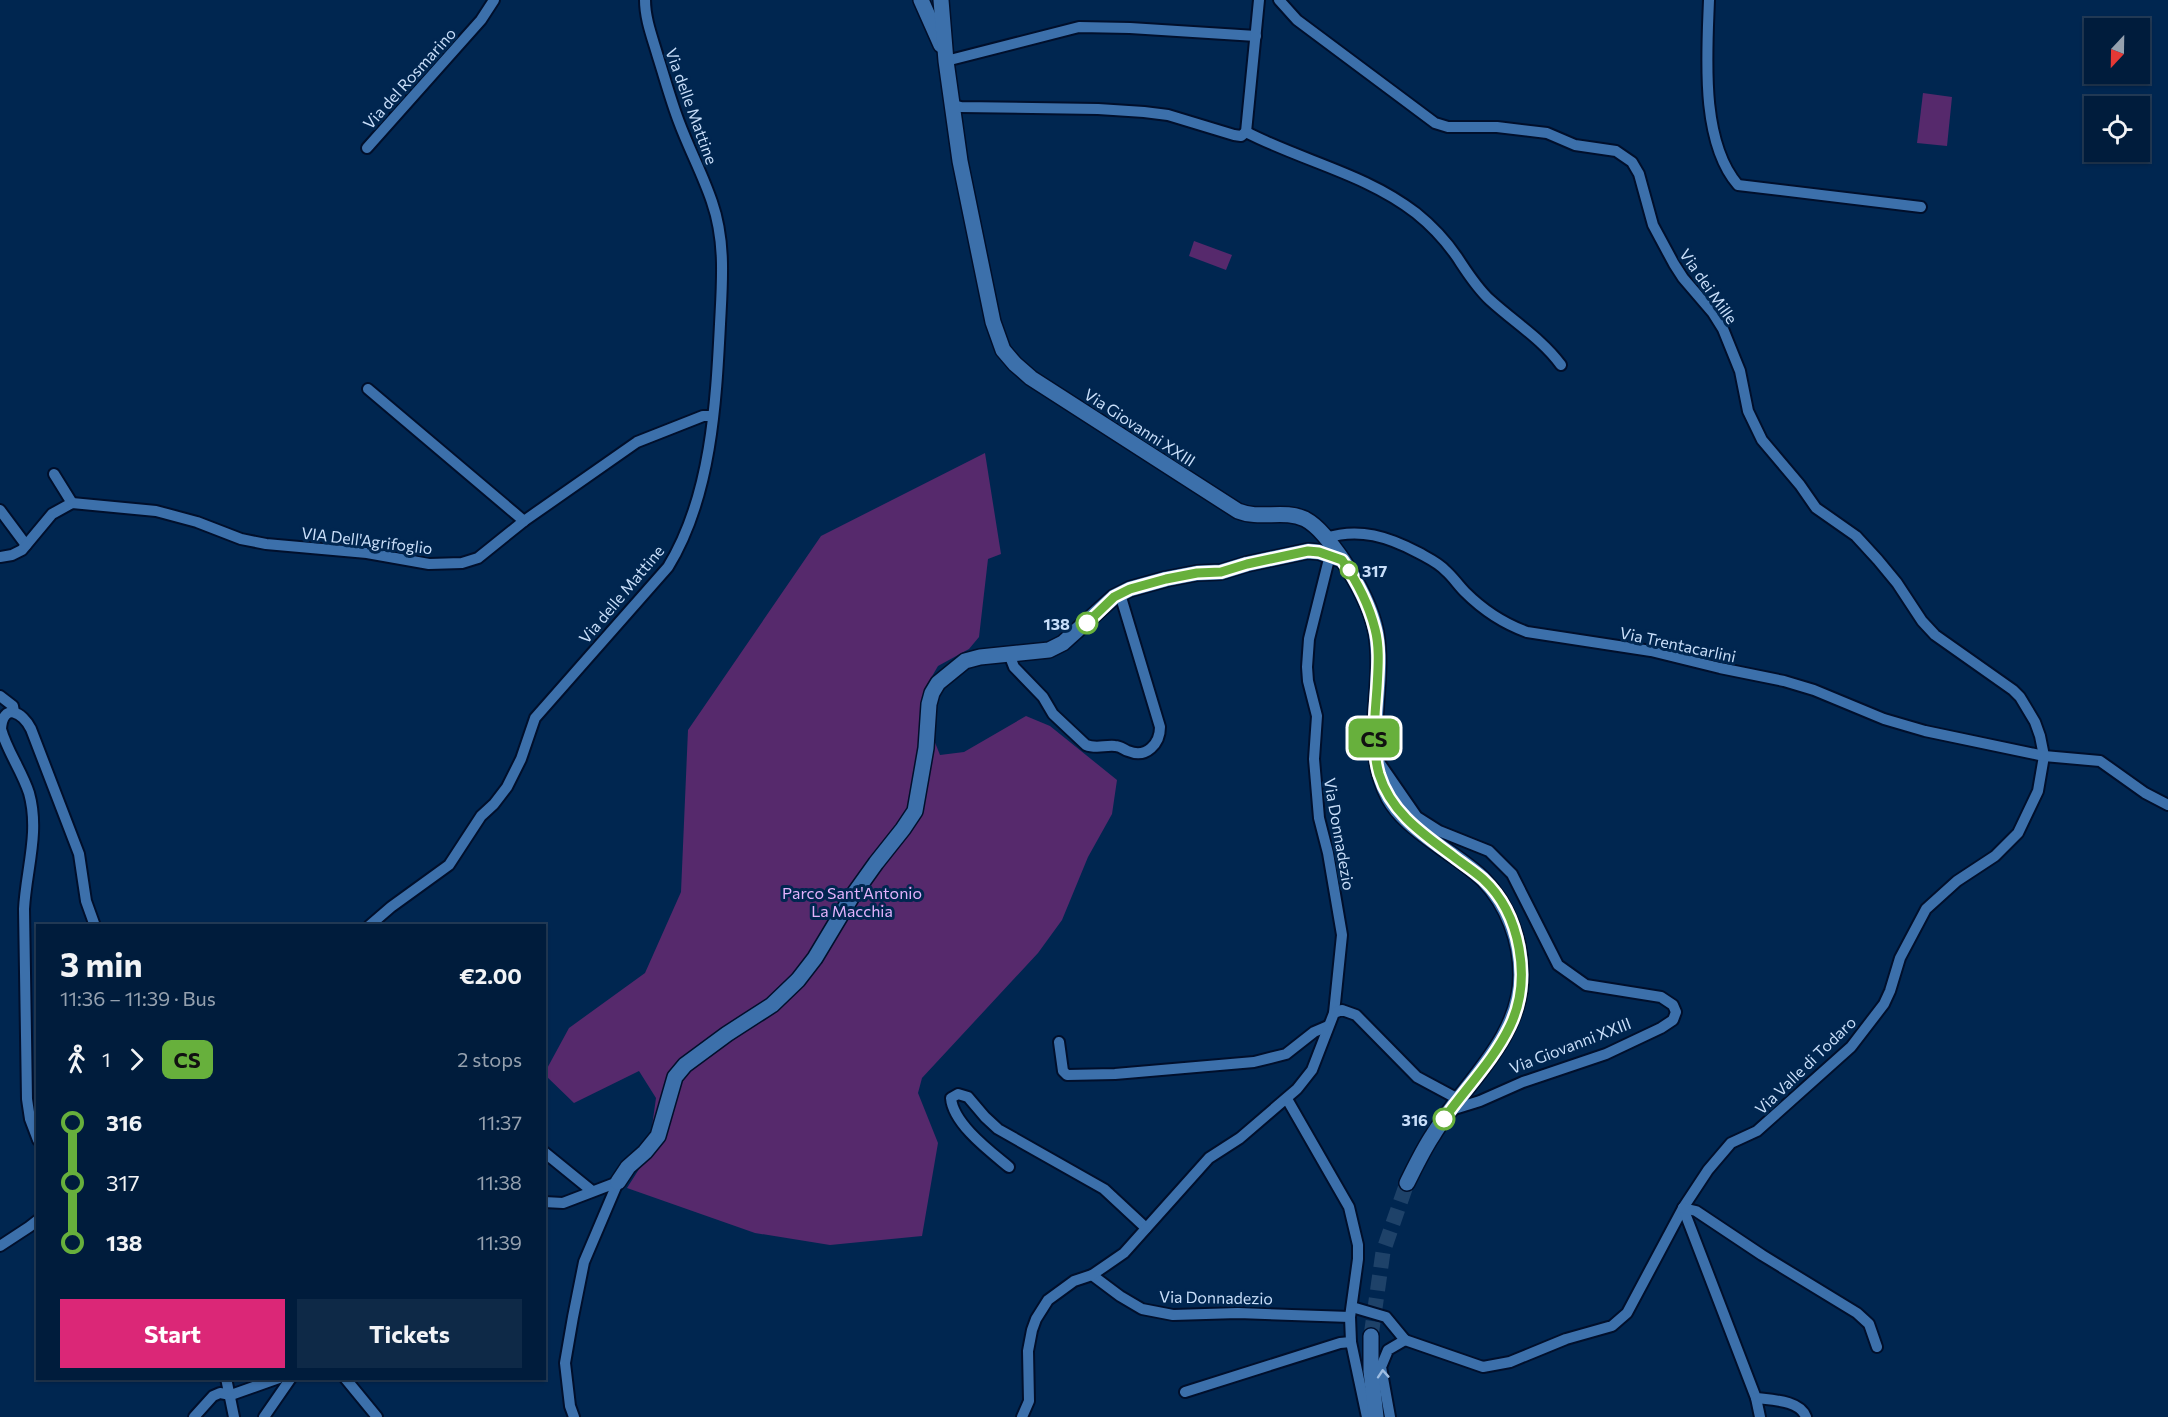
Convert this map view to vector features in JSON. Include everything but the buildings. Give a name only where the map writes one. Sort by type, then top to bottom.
[{"type":"main road","points":[[940,0],[946,58]]},
{"type":"main road","points":[[921,4],[946,58]]},
{"type":"main road","name":"Via Giovanni XXIII","points":[[946,58],[960,161],[998,341],[1014,364],[1031,378],[1238,511],[1249,516],[1286,514],[1305,519],[1326,538],[1363,597],[1376,630],[1378,654],[1373,733],[1380,775],[1390,799],[1416,829],[1483,879],[1499,897],[1511,922],[1519,949],[1521,977],[1518,1004],[1510,1026],[1496,1050],[1433,1135],[1407,1183]]},
{"type":"main road","points":[[1305,519],[1309,548]]},
{"type":"main road","points":[[1309,548],[1313,539],[1326,538]]},
{"type":"main road","points":[[618,1182],[628,1167],[658,1136],[675,1077],[685,1065],[772,1005],[798,980],[815,958],[863,880],[915,811],[926,748],[929,704],[938,683],[965,661],[980,657],[1049,650],[1063,644],[1120,594],[1130,589],[1197,573],[1221,572],[1309,548],[1336,557]]},
{"type":"main road","points":[[1371,1336],[1371,1371],[1376,1417]]},
{"type":"street","name":"Via del Rosmarino","points":[[367,148],[481,20],[494,0]]},
{"type":"street","name":"Via delle Mattine","points":[[371,924],[449,865],[481,816],[507,787],[521,759],[535,718],[668,567],[678,549],[700,484],[716,396],[722,273],[720,233],[713,204],[679,123],[649,28],[645,0]]},
{"type":"street","points":[[953,105],[1144,112],[1168,115],[1241,136],[1246,132],[1259,0]]},
{"type":"street","name":"Via dei Mille","points":[[1279,0],[1297,20],[1435,123],[1448,127],[1497,127],[1547,133],[1575,145],[1616,152],[1632,162],[1639,174],[1653,225],[1674,264],[1723,329],[1740,371],[1748,411],[1762,440],[1816,508],[1856,536],[1878,560],[1897,583],[1922,621],[1935,635],[2020,697],[2040,736],[2044,756]]},
{"type":"street","points":[[1708,0],[1706,62],[1711,122],[1723,157],[1738,185],[1921,207]]},
{"type":"street","points":[[946,58],[1079,27],[1256,36]]},
{"type":"street","points":[[1246,132],[1352,176],[1402,203],[1437,233],[1488,299],[1548,348],[1561,365]]},
{"type":"street","points":[[368,389],[524,521]]},
{"type":"street","name":"VIA Dell'Agrifoglio","points":[[72,503],[156,511],[197,522],[241,539],[266,544],[368,553],[429,564],[462,563],[478,558],[524,521],[637,442],[703,416],[713,416]]},
{"type":"street","points":[[0,557],[22,550],[52,514],[72,503],[54,474]]},
{"type":"street","points":[[0,510],[27,545]]},
{"type":"street","name":"Via Trentacarlini","points":[[1326,538],[1340,534],[1359,533],[1396,542],[1439,565],[1478,604],[1508,624],[1527,632],[1651,651],[1784,681],[1814,690],[1908,727],[2044,756]]},
{"type":"street","name":"Via Donnadezio","points":[[1023,1417],[1029,1401],[1028,1351],[1036,1319],[1048,1300],[1074,1281],[1092,1275],[1124,1253],[1209,1158],[1240,1138],[1287,1099],[1312,1070],[1335,1013],[1342,935],[1328,853],[1319,818],[1314,759],[1317,716],[1307,668],[1309,639],[1336,557]]},
{"type":"street","points":[[1009,654],[1014,667],[1042,697],[1053,714],[1086,745],[1091,747],[1115,746],[1136,753],[1151,748],[1157,742],[1161,727],[1120,594]]},
{"type":"street","points":[[0,696],[13,706],[14,712],[24,718],[31,729],[71,829],[79,854],[86,901],[94,924]]},
{"type":"street","points":[[14,712],[6,715],[1,729],[28,792],[31,809],[33,842],[24,909],[26,1081],[28,1110],[36,1134]]},
{"type":"street","points":[[2044,756],[2100,761],[2145,793],[2168,805]]},
{"type":"street","name":"Via Valle di Todaro","points":[[1405,1340],[1483,1367],[1510,1362],[1566,1339],[1612,1326],[1627,1313],[1683,1208],[1708,1170],[1731,1143],[1757,1131],[1829,1067],[1865,1030],[1884,1004],[1900,957],[1926,909],[1957,881],[1995,856],[2018,833],[2038,791],[2044,756]]},
{"type":"street","name":"Via Giovanni XXIII","points":[[1376,759],[1417,817],[1439,831],[1489,851],[1512,874],[1558,965],[1586,985],[1661,997],[1673,1005],[1676,1012],[1672,1020],[1661,1028],[1606,1054],[1523,1082],[1480,1101],[1454,1105]]},
{"type":"street","points":[[1335,1013],[1341,1010],[1356,1015],[1417,1077],[1454,1105]]},
{"type":"street","points":[[1059,1042],[1063,1071],[1067,1075],[1115,1074],[1254,1062],[1286,1054],[1314,1032],[1328,1026]]},
{"type":"street","points":[[1010,1167],[965,1126],[951,1098],[962,1094],[968,1097],[985,1117],[1014,1139],[1104,1189],[1146,1228]]},
{"type":"street","points":[[1287,1099],[1349,1207],[1358,1245],[1351,1312],[1351,1342],[1367,1417]]},
{"type":"street","points":[[546,1154],[592,1191]]},
{"type":"street","points":[[546,1202],[563,1203],[618,1182]]},
{"type":"street","points":[[574,1417],[570,1406],[565,1363],[573,1317],[584,1262],[618,1182]]},
{"type":"street","points":[[1683,1208],[1696,1211],[1762,1256],[1857,1313],[1869,1324],[1877,1347]]},
{"type":"street","points":[[1683,1208],[1756,1398],[1760,1417]]},
{"type":"street","points":[[0,1246],[36,1221]]},
{"type":"street","name":"Via Donnadezio","points":[[1092,1275],[1142,1309],[1173,1315],[1351,1312],[1386,1317],[1405,1340]]},
{"type":"street","points":[[1390,1417],[1382,1367],[1388,1350],[1405,1340]]},
{"type":"street","points":[[1185,1392],[1340,1343],[1351,1342]]},
{"type":"street","points":[[227,1380],[234,1417]]},
{"type":"street","points":[[194,1417],[213,1396],[220,1393],[231,1396],[274,1380]]},
{"type":"street","points":[[264,1417],[290,1380]]},
{"type":"street","points":[[347,1380],[377,1417]]},
{"type":"street","points":[[1756,1398],[1797,1406],[1802,1409],[1806,1417]]},
{"type":"green space","points":[[1923,93],[1952,97],[1947,146],[1917,143]]},
{"type":"green space","points":[[1194,241],[1232,255],[1226,270],[1189,256]]},
{"type":"green space","name":"Parco Sant'Antonio La Macchia","points":[[985,453],[1001,554],[988,559],[979,637],[969,649],[938,666],[927,685],[922,710],[940,755],[964,752],[1026,716],[1050,726],[1117,780],[1112,814],[1088,857],[1062,920],[1038,953],[922,1078],[918,1093],[938,1143],[922,1236],[830,1245],[755,1233],[627,1188],[648,1155],[656,1098],[639,1071],[574,1103],[546,1076],[546,1070],[569,1028],[645,973],[681,892],[688,730],[821,536]]},
{"type":"tunnel","points":[[1371,1336],[1383,1252],[1407,1183]]},
{"type":"bus line","name":"CS","points":[[1087,623],[1114,597],[1130,589],[1166,579],[1197,573],[1221,572],[1287,554],[1308,551],[1319,552],[1342,560],[1348,568],[1376,630],[1378,654],[1374,748],[1380,775],[1390,799],[1416,829],[1483,879],[1499,897],[1518,943],[1521,977],[1518,1004],[1510,1026],[1496,1050],[1444,1119]]},
{"type":"place","name":"317","points":[[1349,570]]},
{"type":"place","name":"138","points":[[1087,623]]},
{"type":"place","name":"316","points":[[1444,1119]]}]
